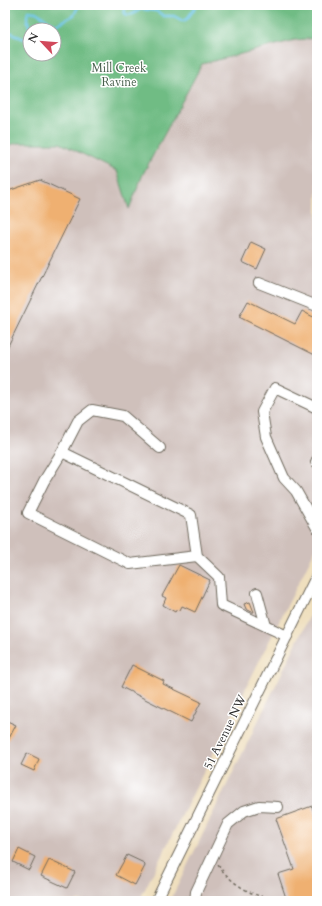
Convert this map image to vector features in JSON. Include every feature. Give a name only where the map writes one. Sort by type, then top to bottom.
[{"type":"street","points":[[259,283],[317,306]]},
{"type":"street","points":[[317,407],[275,388],[262,412],[266,437],[284,478],[296,491],[317,528]]},
{"type":"street","points":[[160,448],[123,416],[92,410],[78,421],[62,452],[44,481],[28,513],[130,564],[197,556]]},
{"type":"street","points":[[62,452],[191,515],[197,556],[219,577],[221,605],[287,636]]},
{"type":"street","name":"51 Avenue NW","points":[[156,901],[317,575]]},
{"type":"street","points":[[257,593],[266,626]]},
{"type":"street","points":[[195,901],[196,892],[228,824],[244,811],[259,806],[278,808]]},
{"type":"path","points":[[215,865],[216,863],[223,872],[242,889],[278,901]]},
{"type":"path","points":[[185,901],[188,890]]},
{"type":"shaded area","points":[[317,38],[317,546],[139,901],[5,901],[5,146],[18,143],[60,143],[117,171],[129,209],[143,174],[202,64],[295,40]]},
{"type":"shaded area","points":[[317,601],[317,901],[170,901]]},
{"type":"green space","name":"Mill Creek Ravine","points":[[5,5],[317,5],[317,38],[295,40],[202,64],[143,174],[129,209],[117,171],[60,143],[18,143],[5,146]]},
{"type":"building","points":[[40,180],[80,199],[5,352],[5,192]]},
{"type":"building","points":[[251,242],[266,249],[257,269],[242,262]]},
{"type":"building","points":[[248,301],[295,324],[302,311],[317,319],[317,356],[239,317]]},
{"type":"building","points":[[179,565],[210,580],[195,612],[182,606],[180,610],[177,609],[175,612],[163,605],[166,598],[162,596]]},
{"type":"building","points":[[250,602],[254,612],[246,609],[244,604]]},
{"type":"building","points":[[132,665],[164,681],[163,684],[201,702],[191,722],[121,687]]},
{"type":"building","points":[[5,720],[16,725],[5,746]]},
{"type":"building","points":[[27,753],[39,759],[34,771],[21,765]]},
{"type":"building","points":[[312,806],[317,822],[317,901],[287,901],[278,874],[294,869],[276,819]]},
{"type":"building","points":[[19,849],[35,857],[29,870],[13,862]]},
{"type":"building","points":[[127,855],[144,863],[145,866],[135,885],[116,875]]},
{"type":"building","points":[[49,860],[75,872],[67,888],[41,876]]},
{"type":"waterway","points":[[61,22],[74,15],[79,5]]},
{"type":"waterway","points":[[124,5],[124,12],[127,15],[133,14],[141,9],[156,11],[164,16],[174,16],[183,21],[187,19],[197,5]]},
{"type":"waterway","points":[[28,22],[28,11],[36,12],[51,22]]},
{"type":"waterway","points":[[5,32],[11,33],[22,38]]},
{"type":"waterway","points":[[5,51],[7,67],[5,84]]}]
